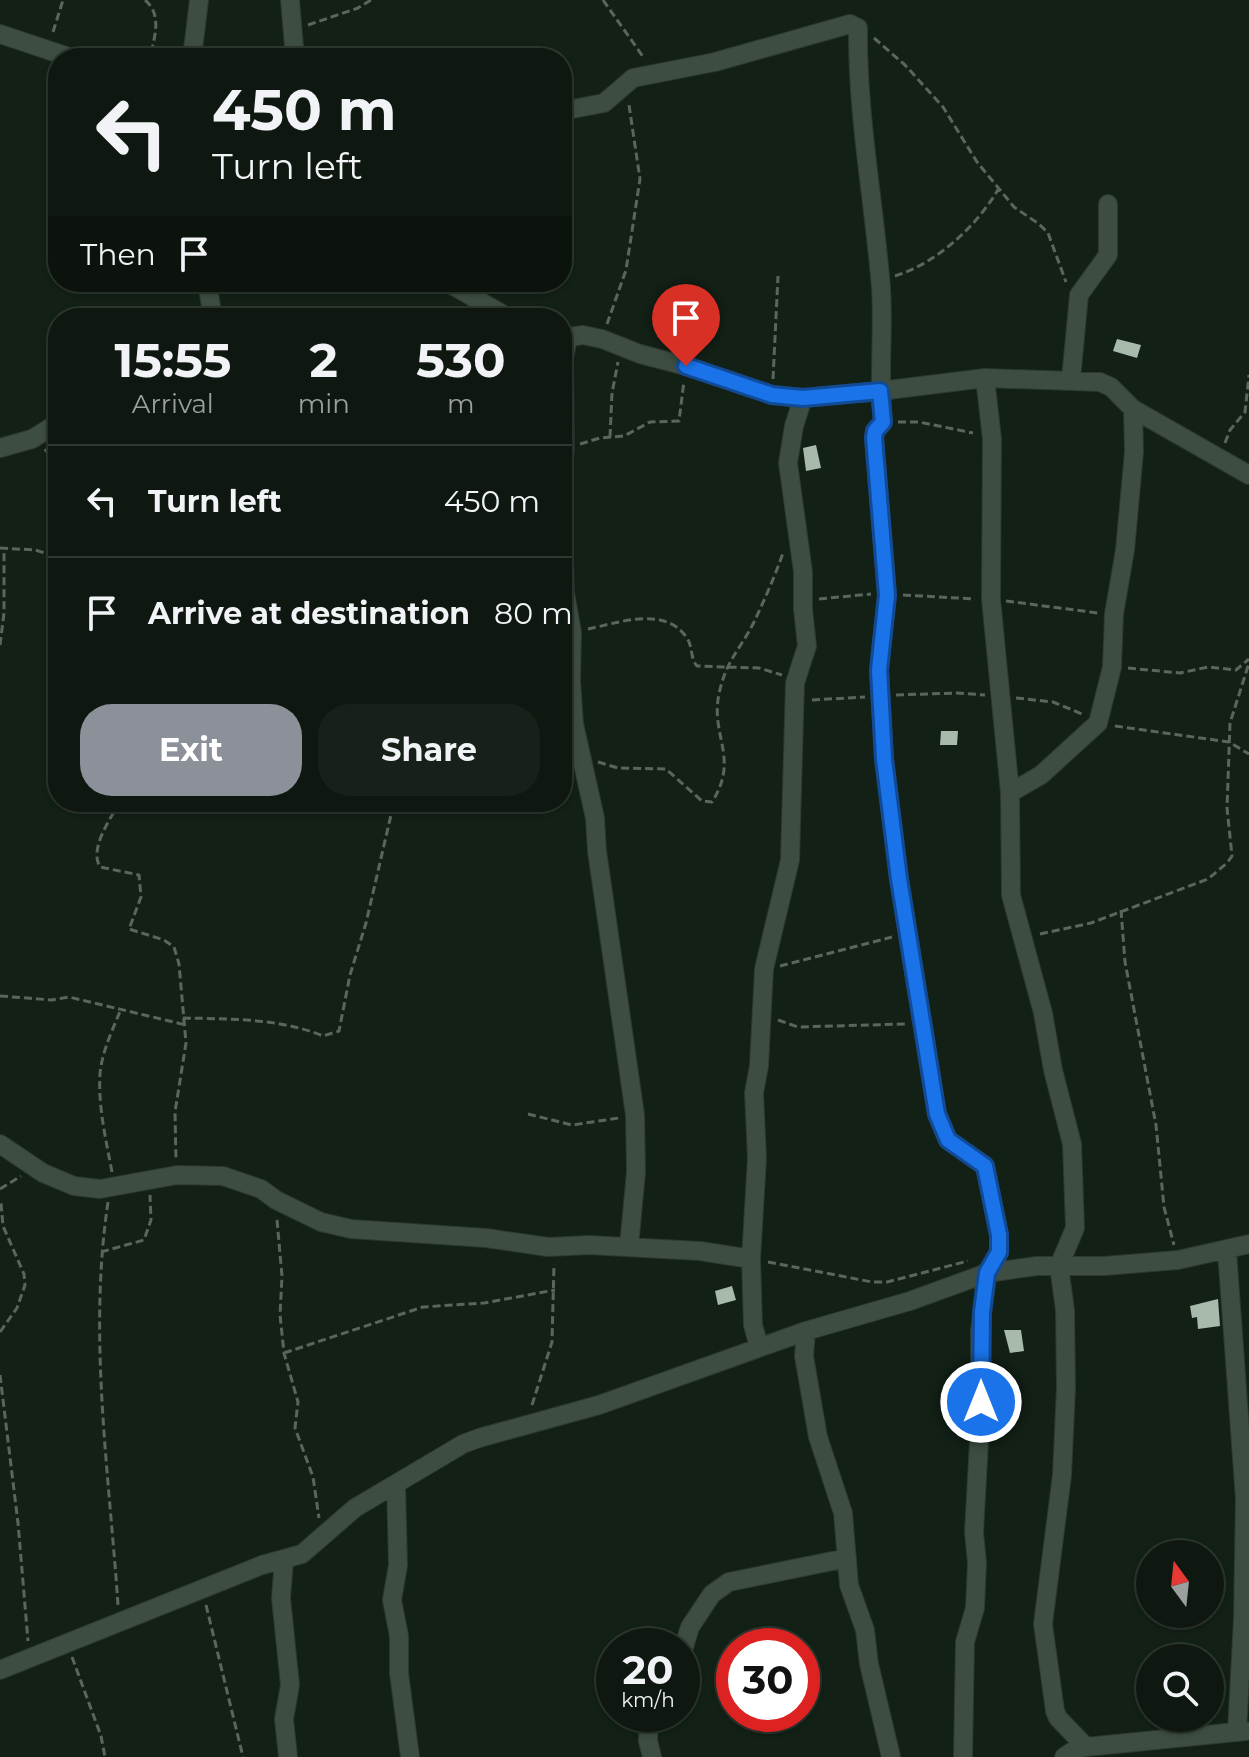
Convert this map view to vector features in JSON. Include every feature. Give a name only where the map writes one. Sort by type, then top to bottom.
[{"type":"street","points":[[193,48],[199,0]]},
{"type":"street","points":[[290,0],[294,48]]},
{"type":"street","points":[[572,109],[604,103],[633,78],[715,62],[850,24],[857,26],[857,74],[880,280],[883,422],[875,431],[874,438],[887,595],[879,670],[884,759],[894,847],[937,1114],[948,1140],[985,1166],[999,1235],[999,1252],[987,1273],[980,1331],[982,1381],[974,1532],[977,1563],[975,1608],[965,1642],[963,1757]]},
{"type":"street","points":[[0,34],[48,52]]},
{"type":"street","points":[[1071,379],[1080,291],[1108,255],[1108,204]]},
{"type":"street","points":[[464,292],[492,308]]},
{"type":"street","points":[[572,337],[583,335],[602,339],[772,395],[803,398],[985,378],[1100,382],[1111,387],[1133,409],[1249,475]]},
{"type":"street","points":[[985,378],[992,439],[991,599],[1010,793],[1011,895],[1043,1013],[1053,1070],[1072,1144],[1075,1228],[1059,1266],[1065,1310],[1066,1373],[1062,1475],[1043,1624],[1055,1711],[1086,1747]]},
{"type":"street","points":[[759,1347],[753,1325],[751,1259],[757,1158],[754,1093],[759,1066],[764,969],[790,860],[795,683],[807,646],[805,601],[788,463],[794,426],[803,398]]},
{"type":"street","points":[[1010,793],[1041,775],[1098,723],[1112,667],[1114,614],[1125,550],[1133,466],[1133,409]]},
{"type":"street","points":[[0,448],[48,429]]},
{"type":"street","points":[[572,695],[574,724],[595,818],[597,851],[635,1115],[636,1172],[629,1246]]},
{"type":"street","points":[[0,1144],[35,1167],[74,1186],[100,1189],[177,1175],[223,1176],[261,1189],[276,1200],[321,1222],[351,1229],[486,1238],[548,1247],[629,1246],[700,1251],[751,1259]]},
{"type":"street","points":[[0,1670],[262,1565],[302,1554],[355,1508],[463,1444],[599,1405],[806,1331],[910,1301],[987,1273],[1178,1260],[1249,1244]]},
{"type":"street","points":[[1064,1757],[1086,1747],[1123,1750],[1243,1731],[1245,1499],[1227,1251]]},
{"type":"street","points":[[806,1331],[804,1356],[821,1448],[843,1513],[849,1585],[865,1630],[872,1677],[891,1757]]},
{"type":"street","points":[[396,1484],[398,1565],[392,1600],[399,1636],[399,1673],[410,1757]]},
{"type":"street","points":[[690,1628],[719,1587],[729,1582],[847,1558]]},
{"type":"street","points":[[284,1560],[281,1598],[290,1685],[284,1719],[288,1757]]},
{"type":"street","points":[[648,1732],[652,1757]]},
{"type":"path","points":[[50,48],[63,0]]},
{"type":"path","points":[[145,0],[156,12],[152,48]]},
{"type":"path","points":[[293,29],[331,19],[371,0]]},
{"type":"path","points":[[603,0],[640,49],[651,73]]},
{"type":"path","points":[[873,37],[905,65],[943,107],[977,162],[1014,207],[1048,233],[1077,303]]},
{"type":"path","points":[[602,339],[626,270],[640,179],[627,83]]},
{"type":"path","points":[[880,280],[928,262],[952,243],[999,188]]},
{"type":"path","points":[[772,395],[778,276]]},
{"type":"path","points":[[610,437],[612,393],[623,347]]},
{"type":"path","points":[[572,447],[624,436],[650,422],[679,421],[686,366]]},
{"type":"path","points":[[1218,457],[1230,430],[1245,412],[1249,375]]},
{"type":"path","points":[[883,422],[919,422],[992,439]]},
{"type":"path","points":[[37,436],[48,453]]},
{"type":"path","points":[[580,751],[618,768],[666,769],[692,794],[709,804],[719,791],[726,761],[718,715],[725,668],[753,624],[785,546]]},
{"type":"path","points":[[0,645],[4,613],[2,548],[48,554]]},
{"type":"path","points":[[805,601],[856,594],[991,599],[1114,614]]},
{"type":"path","points":[[572,632],[652,617],[676,627],[686,637],[695,665],[759,668],[776,672],[795,683]]},
{"type":"path","points":[[1112,667],[1180,673],[1208,667],[1236,670],[1249,661]]},
{"type":"path","points":[[1020,937],[1091,923],[1208,879],[1227,863],[1232,856],[1227,808],[1230,723],[1249,661]]},
{"type":"path","points":[[1001,697],[1053,702],[1098,723],[1229,742],[1249,754]]},
{"type":"path","points":[[115,812],[101,840],[97,863],[100,867],[135,873],[141,877],[141,897],[129,929],[164,940],[174,947],[179,964],[186,1043],[175,1112],[177,1175]]},
{"type":"path","points":[[183,1018],[264,1023],[306,1029],[323,1036],[339,1031],[350,975],[366,923],[392,812]]},
{"type":"path","points":[[1121,910],[1125,962],[1156,1125],[1164,1207],[1178,1260]]},
{"type":"path","points":[[764,969],[817,958],[878,939],[909,935]]},
{"type":"path","points":[[0,996],[52,1000],[69,997],[186,1025]]},
{"type":"path","points":[[119,1622],[99,1305],[101,1252],[108,1201],[115,1186],[101,1111],[100,1071],[121,1009]]},
{"type":"path","points":[[761,1010],[798,1027],[923,1024]]},
{"type":"path","points":[[528,1114],[550,1122],[572,1125],[635,1115]]},
{"type":"path","points":[[0,1189],[35,1167]]},
{"type":"path","points":[[101,1252],[144,1240],[151,1220],[149,1181]]},
{"type":"path","points":[[276,1200],[284,1353],[298,1402],[295,1428],[313,1477],[323,1535]]},
{"type":"path","points":[[0,1332],[17,1308],[25,1285],[24,1274],[3,1226],[1,1203]]},
{"type":"path","points":[[524,1428],[552,1342],[556,1270],[548,1247]]},
{"type":"path","points":[[751,1259],[872,1282],[887,1282],[971,1260]]},
{"type":"path","points":[[284,1353],[423,1307],[484,1303],[555,1290]]},
{"type":"path","points":[[0,1375],[18,1523],[29,1657]]},
{"type":"path","points":[[202,1590],[243,1757]]},
{"type":"path","points":[[67,1643],[101,1736],[105,1757]]},
{"type":"building","points":[[683,285],[697,288],[690,313],[676,309]]},
{"type":"building","points":[[1117,339],[1141,345],[1137,358],[1113,351]]},
{"type":"building","points":[[816,445],[821,468],[806,471],[803,448]]},
{"type":"building","points":[[941,731],[958,731],[957,745],[940,745]]},
{"type":"building","points":[[732,1286],[736,1300],[718,1305],[715,1291]]},
{"type":"building","points":[[1218,1299],[1220,1326],[1198,1329],[1197,1317],[1192,1318],[1190,1306]]},
{"type":"building","points":[[1004,1330],[1021,1330],[1024,1351],[1010,1353]]},
{"type":"route","points":[[686,366],[772,395],[803,398],[880,391],[883,422],[875,431],[874,438],[887,595],[879,670],[884,759],[894,847],[937,1114],[948,1140],[985,1166],[999,1235],[999,1252],[987,1273],[982,1312],[981,1402]]}]
